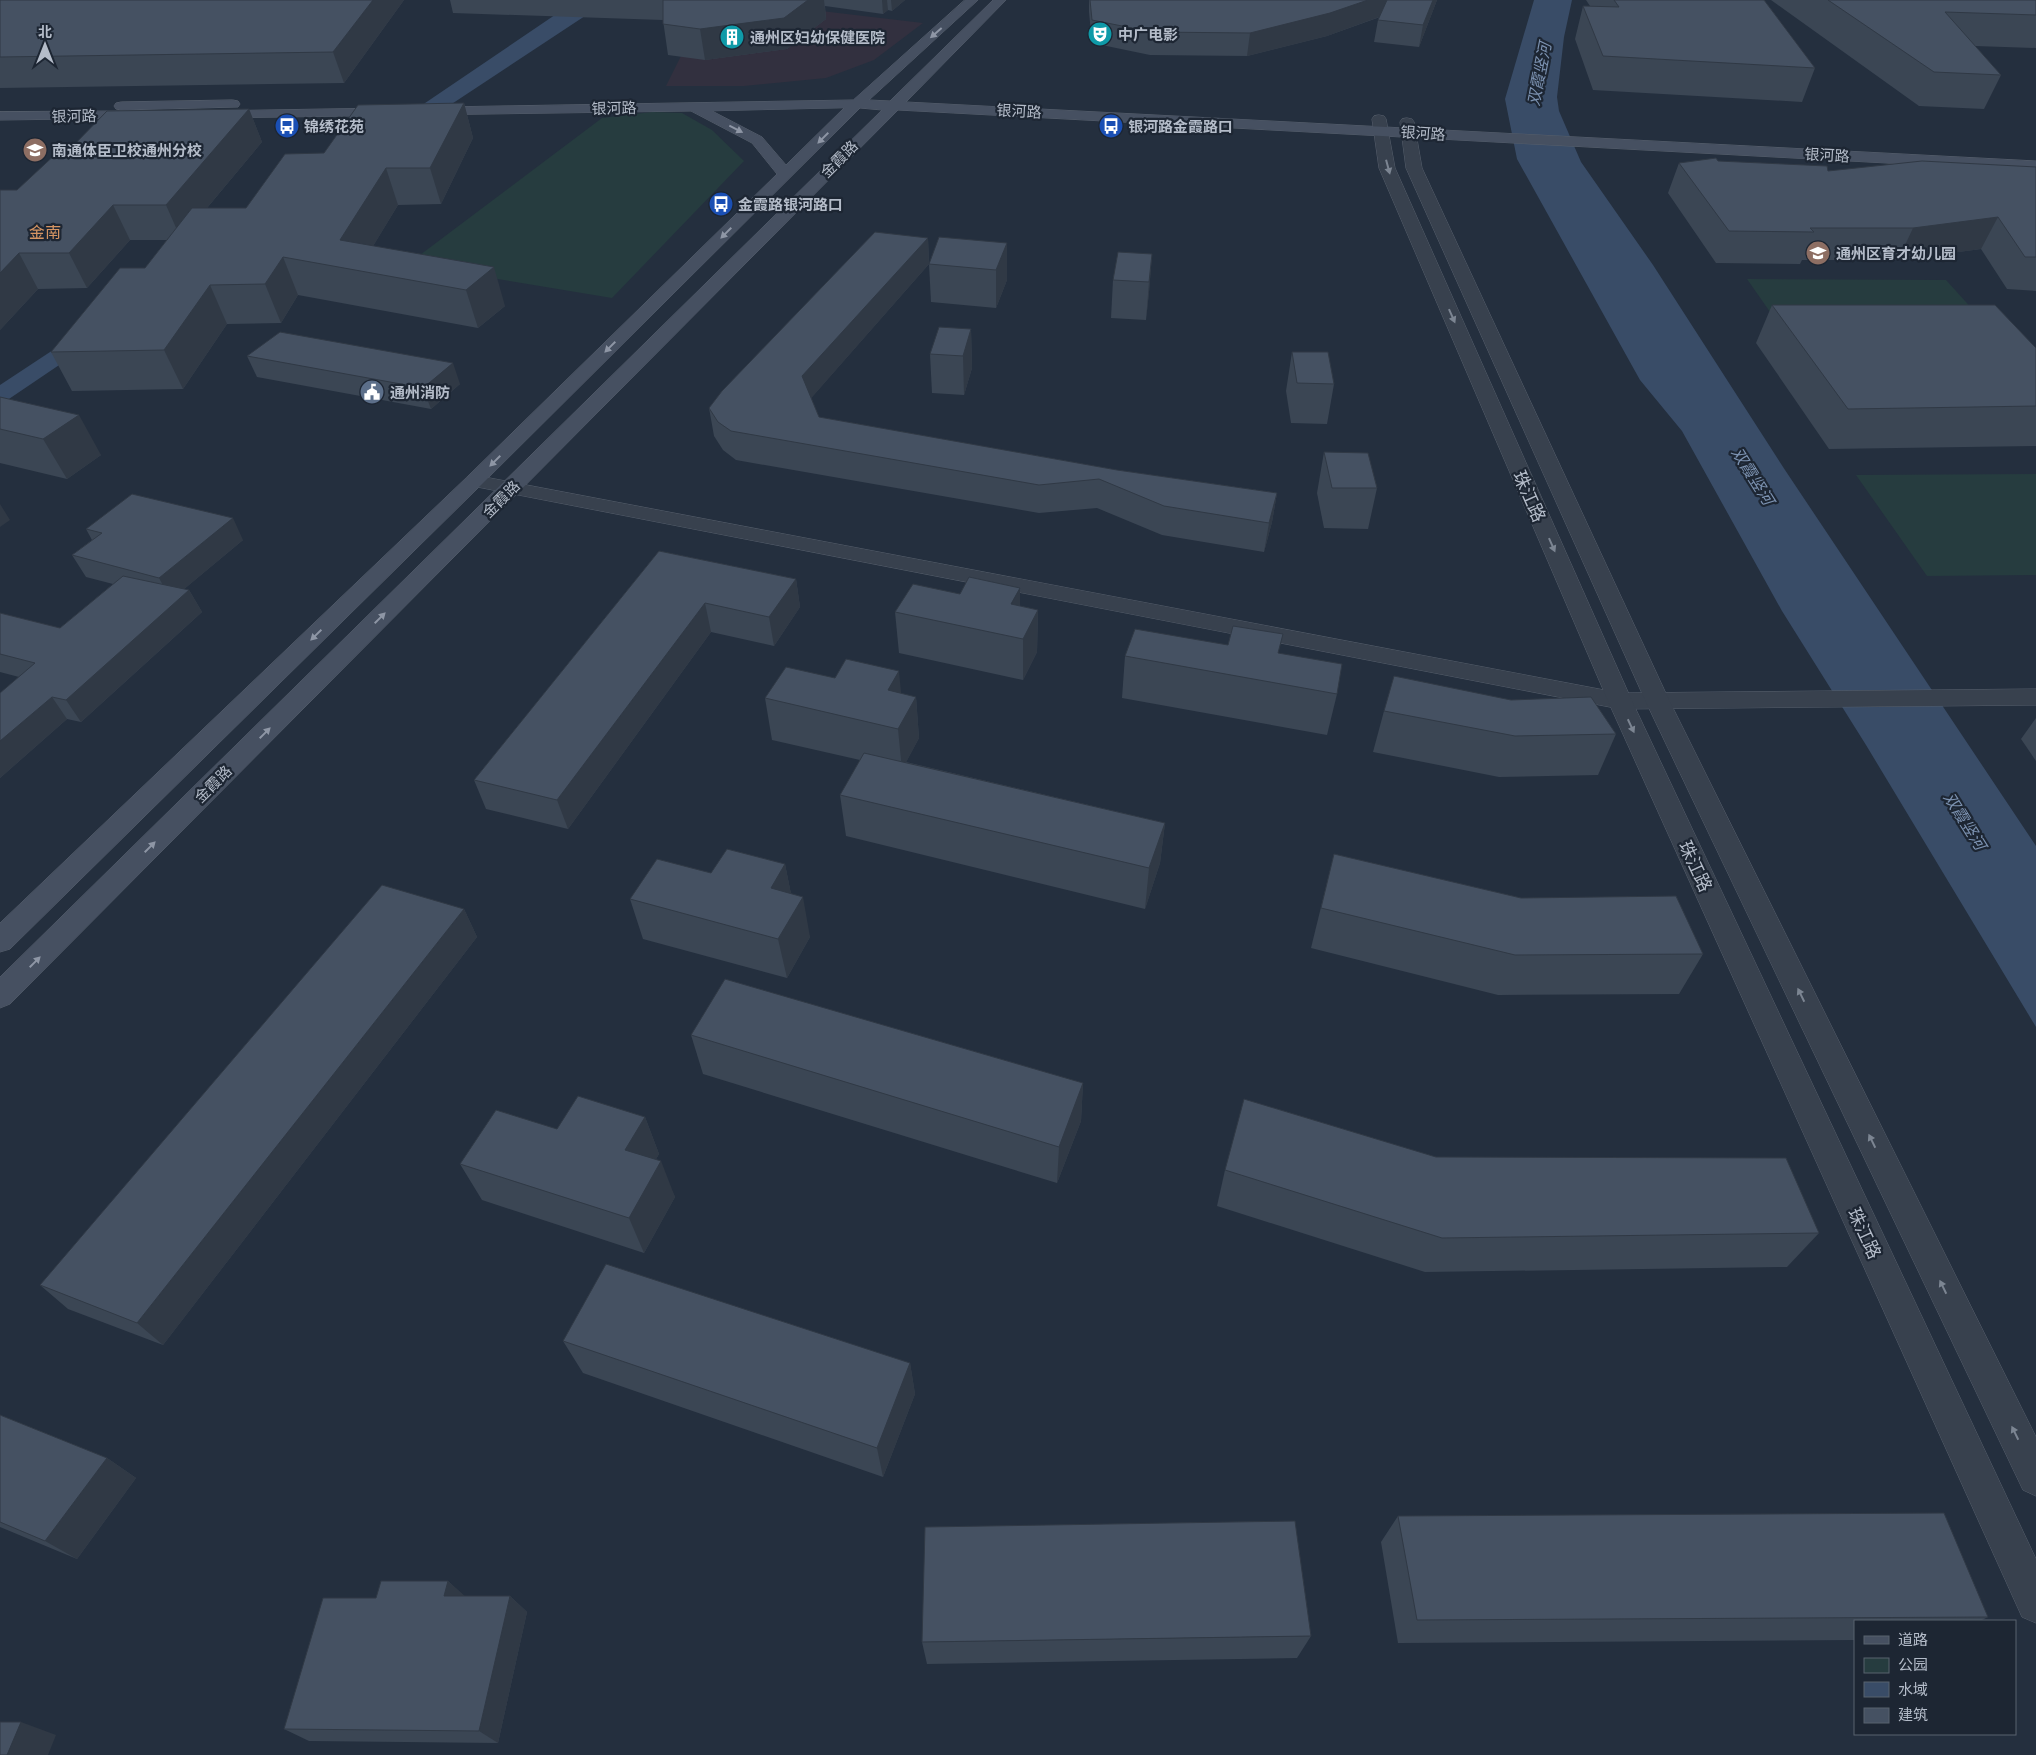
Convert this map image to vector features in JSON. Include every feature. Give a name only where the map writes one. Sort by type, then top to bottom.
[{"type":"main road","name":"金霞路","points":[[0,941],[474,481],[862,99],[972,0]]},
{"type":"main road","name":"金霞路","points":[[0,996],[1000,0]]},
{"type":"main road","name":"银河路","points":[[0,107],[150,110],[693,106],[862,99]]},
{"type":"main road","name":"银河路","points":[[0,116],[150,110],[862,99],[1612,138],[2036,155]]},
{"type":"main road","points":[[693,106],[757,140],[786,174]]},
{"type":"main road","name":"银河路","points":[[1612,138],[2036,166]]},
{"type":"street","points":[[122,133],[150,110]]},
{"type":"street","name":"珠江路","points":[[1380,125],[1387,168],[1620,701],[2036,1603]]},
{"type":"street","name":"珠江路","points":[[1407,127],[1414,168],[1657,700],[2036,1477]]},
{"type":"street","points":[[474,481],[1620,701],[2036,697]]},
{"type":"shaded area","points":[[753,3],[923,23],[874,60],[826,78],[744,86],[666,86],[686,46]]},
{"type":"green space","points":[[652,112],[682,113],[712,130],[744,161],[612,298],[408,264],[602,118]]},
{"type":"green space","points":[[1747,279],[1946,280],[1985,323],[1777,322]]},
{"type":"green space","points":[[2036,474],[2036,575],[1927,576],[1856,475]]},
{"type":"water","points":[[577,0],[591,12],[179,284],[0,405],[0,385],[338,162]]},
{"type":"water","name":"双霞竖河","points":[[1534,0],[1572,0],[1564,37],[1557,97],[1559,111],[1581,162],[1653,265],[1785,470],[2036,846],[2036,1027],[1866,745],[1782,611],[1682,431],[1640,380],[1517,159],[1505,99]]},
{"type":"building","points":[[0,0],[373,0],[333,52],[0,57]]},
{"type":"building","points":[[663,0],[808,0],[784,18],[700,29],[663,24]]},
{"type":"building","points":[[1090,0],[1368,0],[1330,13],[1250,33],[1152,32],[1092,20]]},
{"type":"building","points":[[1387,0],[1433,0],[1423,25],[1378,20]]},
{"type":"building","points":[[1614,0],[1764,0],[1815,68],[1603,56],[1583,6],[1619,7]]},
{"type":"building","points":[[1828,0],[2036,0],[2036,15],[1945,12],[2001,75],[1934,72]]},
{"type":"building","points":[[464,103],[430,168],[386,168],[340,240],[494,267],[466,290],[283,257],[265,284],[210,285],[164,350],[51,352],[120,268],[145,268],[192,208],[246,208],[285,154],[324,153],[358,105]]},
{"type":"building","points":[[249,109],[166,205],[113,205],[69,253],[19,253],[0,273],[0,190],[17,190],[60,150],[69,150],[107,111]]},
{"type":"building","points":[[1716,158],[1718,161],[1827,166],[1828,171],[1922,161],[2036,167],[2036,257],[2025,257],[1998,217],[1913,228],[1810,228],[1814,232],[1729,231],[1679,163]]},
{"type":"building","points":[[875,232],[928,238],[802,376],[819,417],[1117,470],[1277,493],[1269,523],[1164,506],[1099,479],[1039,485],[731,431],[718,422],[709,408],[722,391]]},
{"type":"building","points":[[939,237],[1007,243],[996,270],[929,264]]},
{"type":"building","points":[[1118,252],[1152,254],[1149,282],[1113,280]]},
{"type":"building","points":[[1772,305],[1995,305],[2036,348],[2036,406],[1848,409]]},
{"type":"building","points":[[939,327],[971,329],[963,356],[930,354]]},
{"type":"building","points":[[280,332],[453,363],[423,388],[247,356]]},
{"type":"building","points":[[1292,352],[1328,352],[1334,384],[1297,383]]},
{"type":"building","points":[[0,397],[79,415],[43,439],[0,429]]},
{"type":"building","points":[[1324,452],[1368,453],[1377,488],[1332,488]]},
{"type":"building","points":[[132,494],[233,518],[159,578],[72,555],[102,533],[86,529]]},
{"type":"building","points":[[659,551],[796,579],[769,617],[705,603],[557,800],[474,780]]},
{"type":"building","points":[[123,576],[189,590],[66,700],[52,697],[0,741],[0,693],[35,663],[0,654],[0,613],[60,628]]},
{"type":"building","points":[[969,577],[1020,588],[1011,604],[1038,610],[1023,639],[895,612],[913,584],[960,594]]},
{"type":"building","points":[[1233,626],[1283,634],[1278,653],[1342,664],[1337,694],[1125,656],[1135,629],[1228,645]]},
{"type":"building","points":[[846,659],[899,671],[888,690],[916,697],[898,729],[765,698],[786,667],[835,678]]},
{"type":"building","points":[[1394,676],[1511,700],[1591,697],[1616,734],[1515,736],[1384,711]]},
{"type":"building","points":[[864,753],[1165,823],[1149,868],[840,795]]},
{"type":"building","points":[[727,849],[785,864],[771,888],[803,897],[778,939],[630,899],[657,859],[711,873]]},
{"type":"building","points":[[1334,854],[1521,898],[1676,896],[1703,954],[1515,955],[1321,908]]},
{"type":"building","points":[[382,885],[464,909],[137,1323],[40,1285]]},
{"type":"building","points":[[725,979],[1083,1083],[1059,1147],[691,1035]]},
{"type":"building","points":[[578,1096],[645,1117],[625,1150],[661,1161],[629,1218],[460,1164],[496,1110],[557,1129]]},
{"type":"building","points":[[1244,1099],[1436,1157],[1786,1158],[1819,1233],[1442,1238],[1225,1170]]},
{"type":"building","points":[[606,1264],[910,1363],[877,1448],[563,1341]]},
{"type":"building","points":[[0,1415],[107,1458],[45,1541],[0,1522]]},
{"type":"building","points":[[1944,1513],[1988,1617],[1417,1620],[1398,1516]]},
{"type":"building","points":[[1295,1521],[1311,1636],[922,1642],[925,1527]]},
{"type":"building","points":[[381,1581],[448,1581],[444,1596],[510,1596],[479,1731],[284,1729],[323,1598],[376,1598]]},
{"type":"building","points":[[0,1722],[21,1722],[7,1755],[0,1755]]},
{"type":"place","name":"中广电影","points":[[1100,34]]},
{"type":"place","name":"通州区妇幼保健医院","points":[[732,37]]},
{"type":"place","name":"锦绣花苑","points":[[287,126]]},
{"type":"place","name":"银河路金霞路口","points":[[1111,126]]},
{"type":"place","name":"南通体臣卫校通州分校","points":[[35,150]]},
{"type":"place","name":"金霞路银河路口","points":[[721,204]]},
{"type":"place","name":"通州区育才幼儿园","points":[[1818,253]]},
{"type":"place","name":"通州消防","points":[[372,392]]},
{"type":"district","name":"金南","points":[[45,232]]}]
